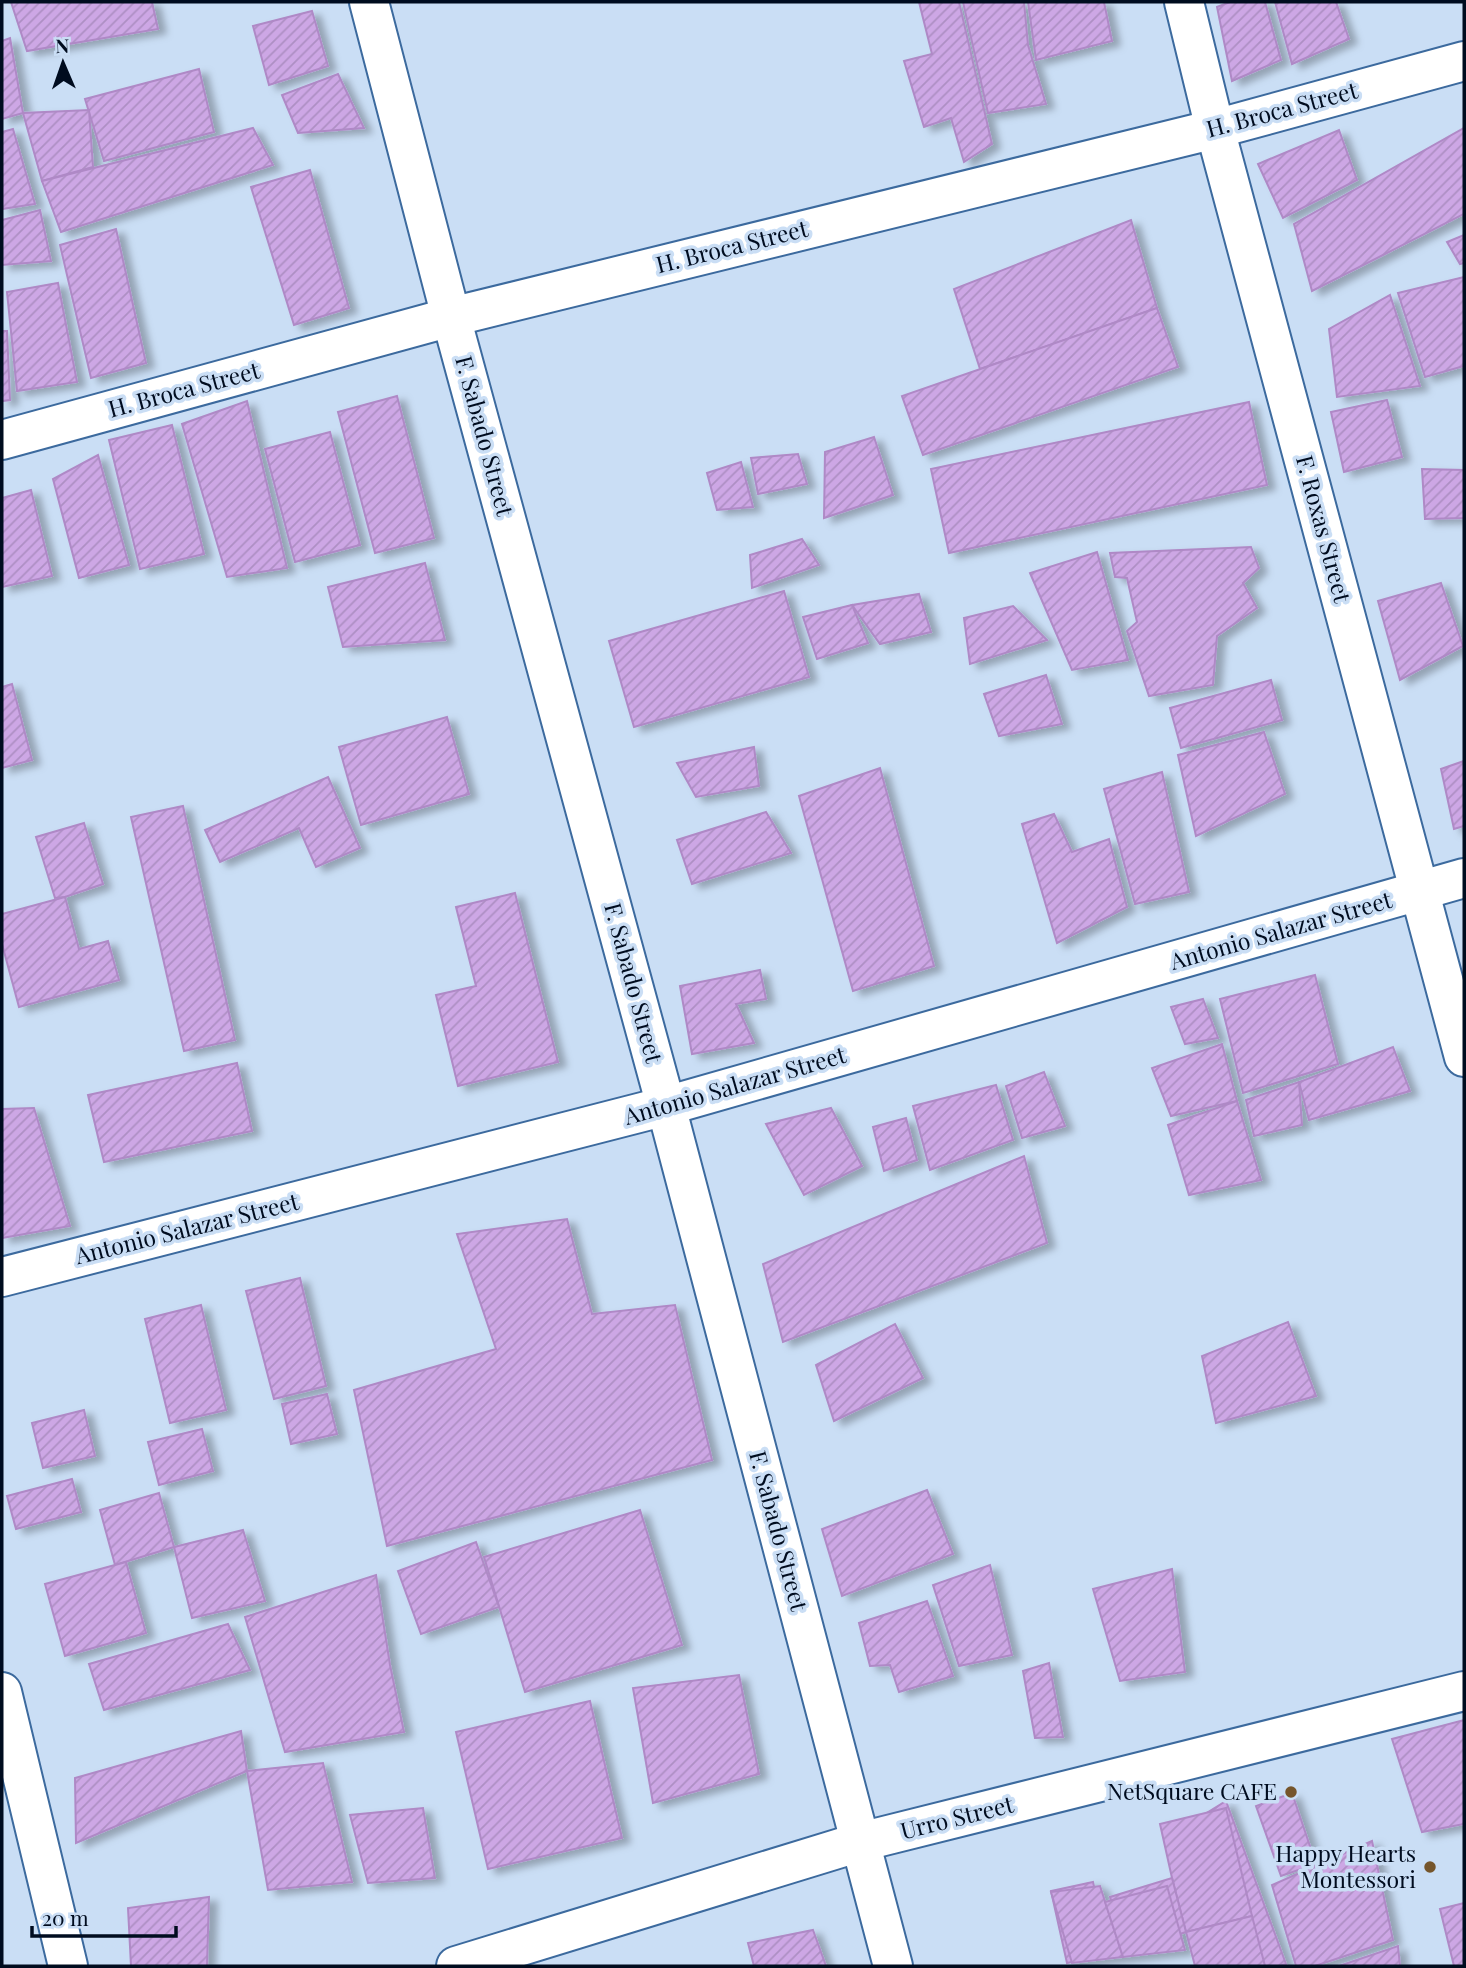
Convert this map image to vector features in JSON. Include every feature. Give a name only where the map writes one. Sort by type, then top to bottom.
[{"type":"street","name":"F. Sabado Street","points":[[369,2],[451,317],[666,1106],[893,1966]]},
{"type":"street","name":"F. Roxas Street","points":[[1184,2],[1215,129],[1464,1056]]},
{"type":"street","name":"H. Broca Street","points":[[2,440],[451,317],[1215,129],[1464,61]]},
{"type":"street","name":"Antonio Salazar Street","points":[[2,1277],[666,1106],[1464,878]]},
{"type":"street","name":"Urro Street","points":[[456,1966],[860,1842],[1464,1691]]},
{"type":"street","points":[[2,1692],[68,1966]]},
{"type":"building","points":[[11,2],[152,2],[158,29],[27,51]]},
{"type":"building","points":[[919,2],[959,2],[992,144],[964,162],[951,118],[924,127],[904,61],[932,54]]},
{"type":"building","points":[[963,2],[1024,2],[1028,45],[1046,104],[988,113]]},
{"type":"building","points":[[1028,2],[1104,2],[1112,41],[1036,60]]},
{"type":"building","points":[[1230,2],[1265,2],[1281,60],[1232,81],[1217,7]]},
{"type":"building","points":[[1275,2],[1336,2],[1349,39],[1292,64]]},
{"type":"building","points":[[312,11],[328,66],[269,85],[253,26]]},
{"type":"building","points":[[10,38],[23,113],[2,119],[2,41]]},
{"type":"building","points":[[199,69],[214,132],[104,161],[85,99]]},
{"type":"building","points":[[338,74],[364,128],[298,133],[282,95]]},
{"type":"building","points":[[89,110],[93,167],[42,181],[23,113]]},
{"type":"building","points":[[253,128],[273,165],[61,232],[42,181]]},
{"type":"building","points":[[1464,128],[1464,214],[1312,291],[1294,224]]},
{"type":"building","points":[[13,129],[35,204],[2,209],[2,132]]},
{"type":"building","points":[[1339,130],[1357,180],[1283,218],[1258,164]]},
{"type":"building","points":[[310,170],[349,308],[294,325],[251,187]]},
{"type":"building","points":[[40,210],[51,261],[2,265],[2,220]]},
{"type":"building","points":[[1131,220],[1157,308],[980,369],[954,289]]},
{"type":"building","points":[[116,229],[146,363],[91,378],[60,245]]},
{"type":"building","points":[[1464,235],[1464,263],[1460,264],[1447,242]]},
{"type":"building","points":[[1464,277],[1464,366],[1425,377],[1398,293]]},
{"type":"building","points":[[58,283],[77,382],[17,391],[7,292]]},
{"type":"building","points":[[1390,295],[1420,386],[1337,397],[1329,329]]},
{"type":"building","points":[[1157,308],[1178,367],[923,455],[902,396]]},
{"type":"building","points":[[2,331],[7,331],[10,400],[2,401]]},
{"type":"building","points":[[397,396],[434,538],[375,553],[338,412]]},
{"type":"building","points":[[1387,400],[1402,457],[1344,472],[1331,412]]},
{"type":"building","points":[[247,401],[287,568],[227,577],[182,424]]},
{"type":"building","points":[[1249,402],[1267,485],[949,553],[931,469]]},
{"type":"building","points":[[172,425],[204,554],[140,569],[109,440]]},
{"type":"building","points":[[330,432],[360,545],[295,562],[265,449]]},
{"type":"building","points":[[874,437],[893,495],[824,518],[825,452]]},
{"type":"building","points":[[798,454],[807,484],[758,494],[751,458]]},
{"type":"building","points":[[98,455],[129,565],[79,578],[53,479]]},
{"type":"building","points":[[741,462],[753,507],[717,510],[707,473]]},
{"type":"building","points":[[1422,469],[1464,470],[1464,518],[1425,519]]},
{"type":"building","points":[[31,490],[52,576],[2,587],[2,498]]},
{"type":"building","points":[[802,539],[819,565],[752,588],[750,555]]},
{"type":"building","points":[[1251,547],[1259,568],[1243,583],[1257,608],[1217,636],[1213,685],[1149,696],[1127,631],[1137,622],[1127,578],[1115,577],[1110,553]]},
{"type":"building","points":[[1097,552],[1128,660],[1072,670],[1030,573]]},
{"type":"building","points":[[425,563],[445,640],[343,647],[328,587]]},
{"type":"building","points":[[1441,583],[1463,646],[1400,680],[1378,601]]},
{"type":"building","points":[[784,591],[809,677],[634,727],[609,641]]},
{"type":"building","points":[[919,594],[931,632],[880,644],[852,605]]},
{"type":"building","points":[[852,605],[868,643],[817,659],[803,617]]},
{"type":"building","points":[[1013,606],[1047,640],[970,664],[964,618]]},
{"type":"building","points":[[1046,675],[1062,724],[999,736],[984,694]]},
{"type":"building","points":[[1271,680],[1282,720],[1181,748],[1170,708]]},
{"type":"building","points":[[12,684],[32,760],[2,768],[2,687]]},
{"type":"building","points":[[447,717],[469,794],[361,825],[339,747]]},
{"type":"building","points":[[1264,732],[1285,794],[1196,836],[1178,755]]},
{"type":"building","points":[[754,747],[759,786],[696,797],[677,763]]},
{"type":"building","points":[[1464,761],[1464,826],[1454,829],[1441,769]]},
{"type":"building","points":[[880,768],[934,966],[853,991],[799,796]]},
{"type":"building","points":[[1162,772],[1189,892],[1135,904],[1104,789]]},
{"type":"building","points":[[328,777],[360,848],[316,867],[299,828],[220,862],[205,830]]},
{"type":"building","points":[[183,806],[235,1040],[184,1051],[131,817]]},
{"type":"building","points":[[766,812],[791,853],[692,884],[677,840]]},
{"type":"building","points":[[1054,814],[1072,852],[1109,839],[1127,907],[1057,943],[1022,824]]},
{"type":"building","points":[[84,823],[103,884],[55,898],[36,837]]},
{"type":"building","points":[[515,893],[558,1062],[458,1086],[436,995],[476,986],[456,907]]},
{"type":"building","points":[[65,897],[79,949],[108,941],[119,980],[19,1007],[2,944],[2,914]]},
{"type":"building","points":[[760,970],[766,999],[736,1004],[754,1043],[692,1054],[680,986]]},
{"type":"building","points":[[1315,975],[1338,1064],[1243,1093],[1220,999]]},
{"type":"building","points":[[1203,999],[1218,1038],[1185,1044],[1171,1007]]},
{"type":"building","points":[[1222,1044],[1237,1101],[1171,1116],[1152,1068]]},
{"type":"building","points":[[1393,1047],[1410,1091],[1309,1120],[1299,1082]]},
{"type":"building","points":[[237,1063],[252,1131],[104,1162],[88,1095]]},
{"type":"building","points":[[1044,1072],[1065,1126],[1022,1138],[1006,1086]]},
{"type":"building","points":[[1299,1082],[1302,1125],[1254,1136],[1246,1100]]},
{"type":"building","points":[[996,1085],[1013,1140],[930,1170],[913,1106]]},
{"type":"building","points":[[1237,1101],[1261,1180],[1189,1195],[1168,1125]]},
{"type":"building","points":[[34,1108],[70,1226],[2,1238],[2,1109]]},
{"type":"building","points":[[831,1108],[862,1166],[804,1195],[766,1124]]},
{"type":"building","points":[[906,1118],[917,1160],[884,1171],[873,1127]]},
{"type":"building","points":[[1024,1156],[1047,1243],[783,1342],[763,1264]]},
{"type":"building","points":[[567,1219],[592,1314],[675,1305],[712,1460],[387,1546],[354,1390],[496,1349],[457,1234]]},
{"type":"building","points":[[300,1278],[326,1386],[274,1399],[246,1291]]},
{"type":"building","points":[[201,1305],[226,1410],[170,1423],[145,1319]]},
{"type":"building","points":[[1288,1322],[1316,1396],[1216,1423],[1202,1356]]},
{"type":"building","points":[[895,1324],[923,1378],[834,1421],[816,1365]]},
{"type":"building","points":[[327,1394],[337,1434],[291,1444],[282,1404]]},
{"type":"building","points":[[84,1410],[95,1456],[43,1468],[32,1423]]},
{"type":"building","points":[[202,1429],[213,1471],[159,1485],[148,1442]]},
{"type":"building","points":[[72,1479],[81,1512],[16,1529],[7,1496]]},
{"type":"building","points":[[927,1490],[953,1554],[842,1596],[822,1529]]},
{"type":"building","points":[[159,1493],[174,1547],[115,1565],[100,1510]]},
{"type":"building","points":[[640,1510],[682,1645],[525,1692],[484,1557]]},
{"type":"building","points":[[243,1530],[265,1601],[192,1618],[174,1547]]},
{"type":"building","points":[[476,1542],[499,1607],[421,1634],[398,1571]]},
{"type":"building","points":[[126,1562],[146,1633],[65,1656],[45,1584]]},
{"type":"building","points":[[990,1565],[1012,1655],[959,1666],[933,1585]]},
{"type":"building","points":[[1172,1569],[1185,1672],[1120,1681],[1093,1589]]},
{"type":"building","points":[[376,1575],[404,1732],[285,1752],[245,1617]]},
{"type":"building","points":[[927,1601],[953,1676],[899,1692],[890,1665],[870,1666],[859,1623]]},
{"type":"building","points":[[228,1624],[250,1670],[104,1710],[89,1664]]},
{"type":"building","points":[[1049,1663],[1063,1737],[1035,1738],[1023,1671]]},
{"type":"building","points":[[739,1675],[759,1774],[653,1803],[633,1688]]},
{"type":"building","points":[[590,1701],[622,1838],[488,1869],[456,1732]]},
{"type":"building","points":[[1464,1720],[1464,1824],[1422,1832],[1392,1739]]},
{"type":"building","points":[[241,1731],[247,1771],[76,1843],[75,1778]]},
{"type":"building","points":[[323,1763],[352,1882],[268,1890],[247,1771]]},
{"type":"building","points":[[1292,1793],[1316,1864],[1281,1876],[1256,1806]]},
{"type":"building","points":[[1226,1801],[1286,1964],[1202,1966],[1168,1837]]},
{"type":"building","points":[[423,1808],[435,1878],[368,1883],[350,1815]]},
{"type":"building","points":[[1226,1808],[1252,1916],[1186,1932],[1160,1824]]},
{"type":"building","points":[[1372,1841],[1393,1940],[1315,1966],[1296,1966],[1272,1885]]},
{"type":"building","points":[[1172,1878],[1186,1932],[1127,1952],[1110,1897]]},
{"type":"building","points":[[1093,1882],[1109,1954],[1067,1963],[1051,1891]]},
{"type":"building","points":[[1100,1886],[1123,1957],[1072,1963],[1051,1892]]},
{"type":"building","points":[[1167,1886],[1185,1950],[1123,1957],[1105,1902]]},
{"type":"building","points":[[209,1897],[207,1966],[131,1966],[128,1908]]},
{"type":"building","points":[[1464,1903],[1464,1966],[1454,1966],[1440,1909]]},
{"type":"building","points":[[1252,1916],[1265,1966],[1195,1966],[1186,1932]]},
{"type":"building","points":[[813,1930],[826,1966],[754,1966],[748,1943]]},
{"type":"building","points":[[1398,1946],[1400,1966],[1339,1966]]},
{"type":"place","name":"NetSquare CAFE","points":[[1291,1792]]},
{"type":"place","name":"Happy Hearts Montessori","points":[[1430,1867]]}]
